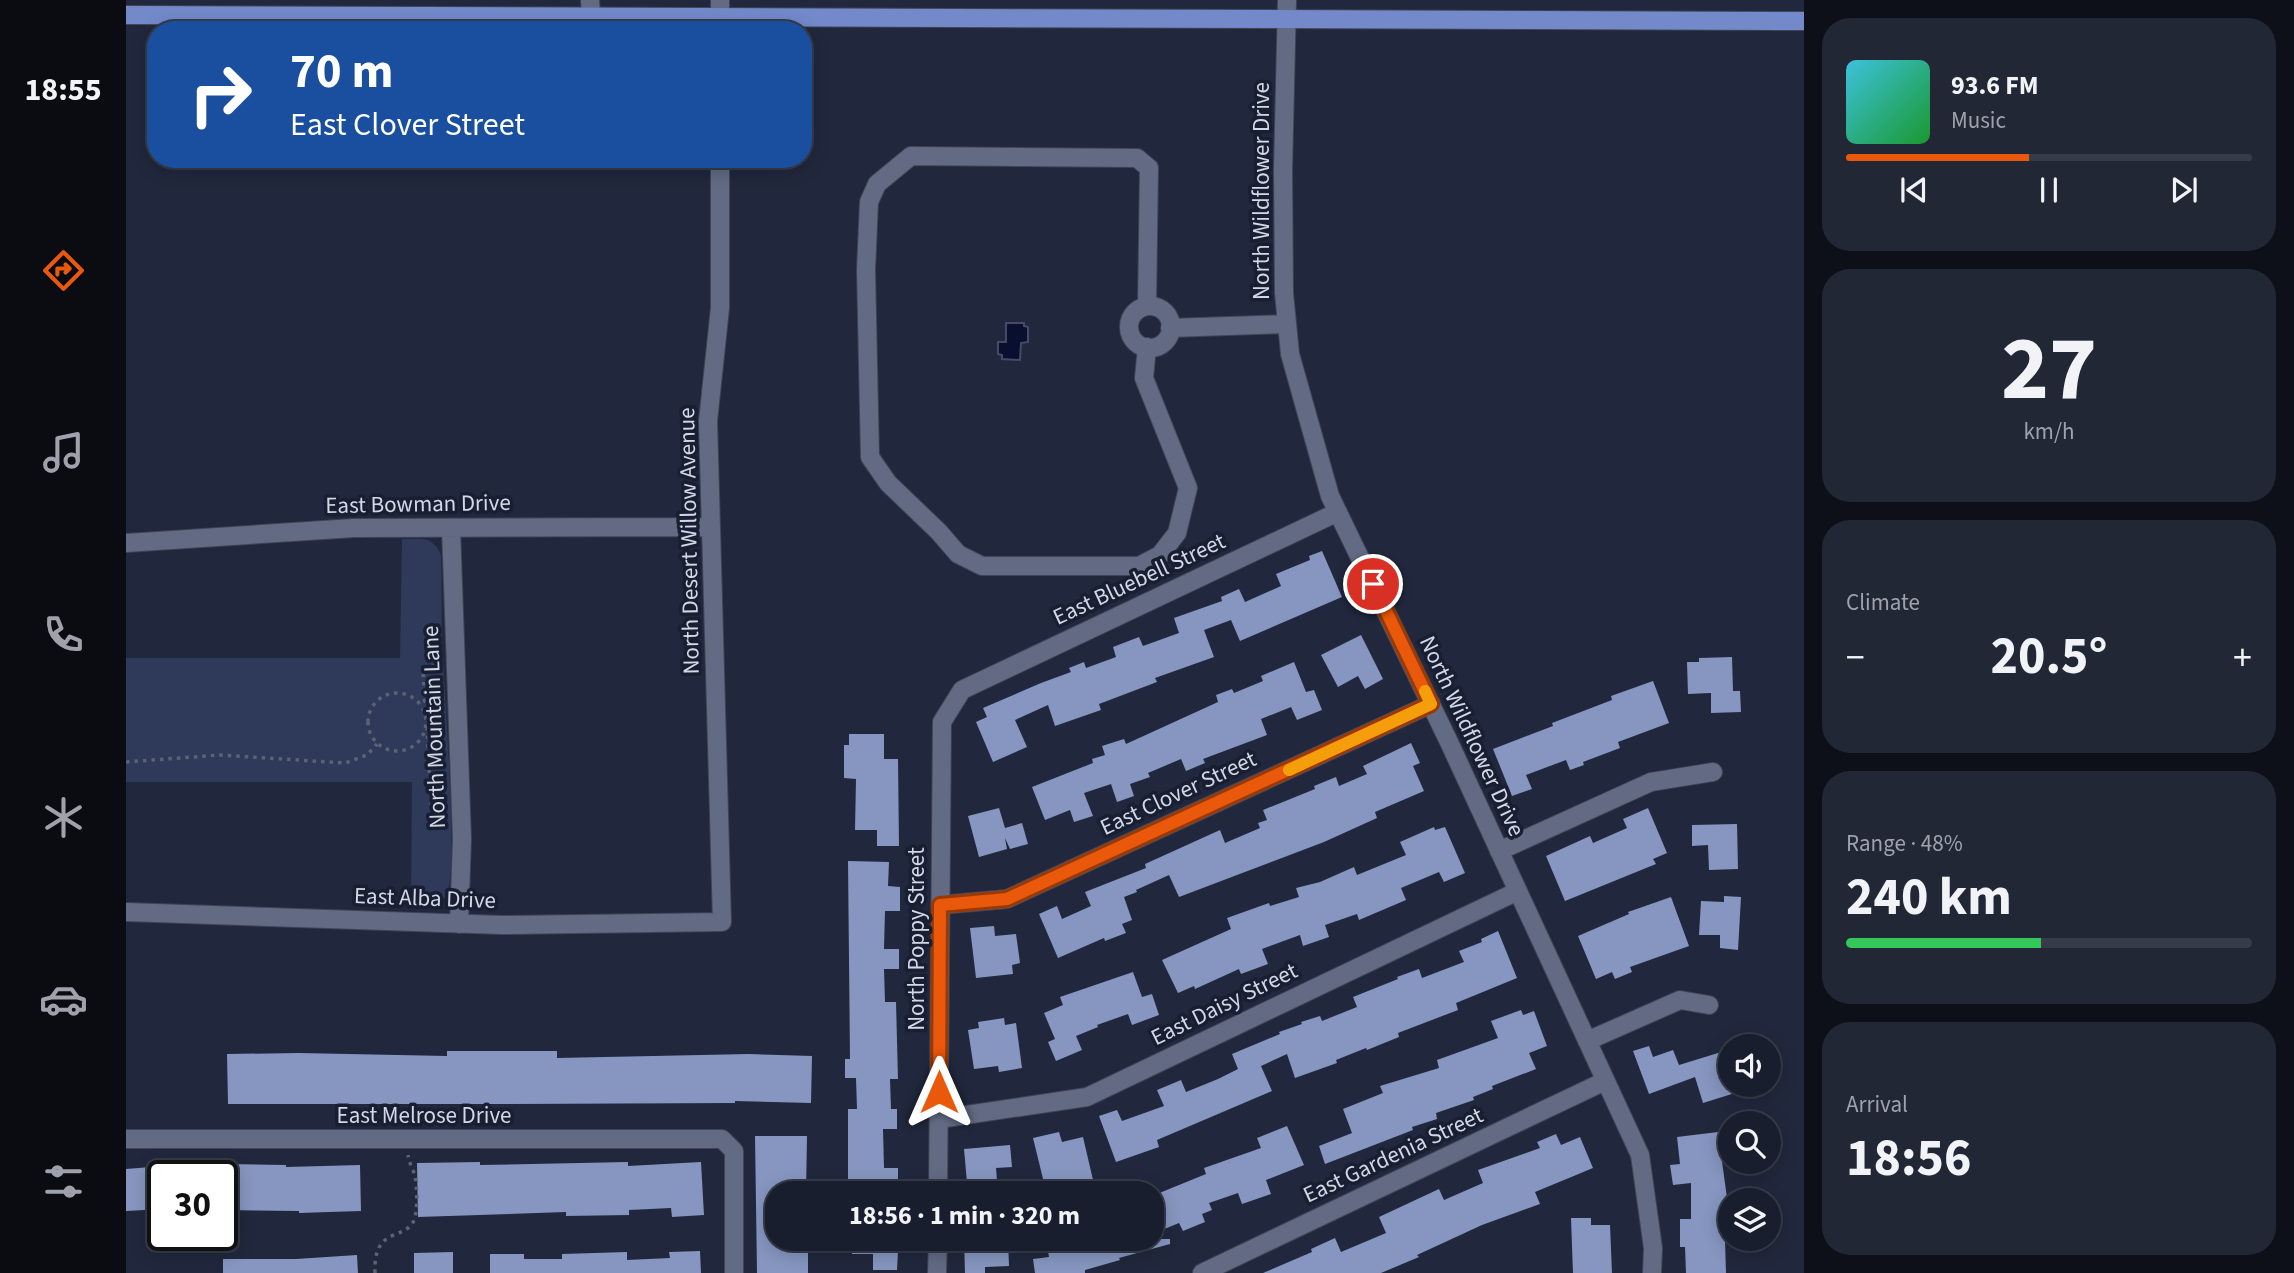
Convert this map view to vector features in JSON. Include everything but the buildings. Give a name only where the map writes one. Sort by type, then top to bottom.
[{"type":"main road","points":[[126,15],[590,8],[720,15],[1287,9],[1804,21]]},
{"type":"street","name":"North Wildflower Drive","points":[[1287,9],[1283,170],[1284,293],[1290,354],[1330,496],[1431,704],[1640,1155],[1653,1248],[1652,1273]]},
{"type":"street","points":[[1147,306],[1149,168],[1138,158],[911,156],[877,184],[869,202],[866,270],[870,457],[888,483],[958,554],[982,565],[1139,566],[1160,555],[1177,533],[1188,488],[1144,378],[1147,348]]},
{"type":"street","name":"North Desert Willow Avenue","points":[[720,168],[720,308],[708,421],[722,922]]},
{"type":"street","points":[[1147,306],[1166,314],[1170,328],[1166,340],[1160,345],[1147,348],[1135,342],[1129,330],[1131,317],[1147,306]]},
{"type":"street","points":[[1170,328],[1287,324]]},
{"type":"street","name":"East Bluebell Street","points":[[962,690],[1338,512]]},
{"type":"street","name":"North Mountain Lane","points":[[451,527],[462,839],[459,924]]},
{"type":"street","name":"East Bowman Drive","points":[[126,543],[293,530],[711,527]]},
{"type":"street","name":"North Poppy Street","points":[[938,1181],[942,722],[962,690]]},
{"type":"street","name":"East Clover Street","points":[[940,905],[1007,899],[1431,704]]},
{"type":"street","points":[[1499,850],[1651,782],[1713,772]]},
{"type":"street","name":"East Daisy Street","points":[[939,1119],[1087,1097],[1518,891]]},
{"type":"street","name":"East Alba Drive","points":[[126,912],[459,924],[722,922]]},
{"type":"street","points":[[1587,1041],[1680,1000],[1709,1005]]},
{"type":"street","name":"East Gardenia Street","points":[[1202,1273],[1605,1081]]},
{"type":"street","name":"East Melrose Drive","points":[[126,1139],[722,1139],[734,1151],[734,1273]]},
{"type":"street","points":[[937,1251],[937,1273]]},
{"type":"path","points":[[440,665],[423,670],[425,713],[431,804],[437,808],[448,808]]},
{"type":"path","points":[[425,713],[420,705],[406,694],[387,694],[378,699],[368,717],[368,727],[377,744],[386,749],[405,750],[420,739],[426,722]]},
{"type":"path","points":[[126,762],[219,755],[345,763],[367,755],[377,744]]},
{"type":"path","points":[[375,1273],[376,1256],[384,1240],[413,1224],[415,1179],[408,1157],[409,1139]]},
{"type":"shaded area","points":[[1006,323],[1024,323],[1024,326],[1028,327],[1028,342],[1021,343],[1020,360],[1002,359],[1002,355],[998,354],[998,342],[1006,342]]},
{"type":"shaded area","points":[[402,539],[430,541],[441,555],[442,641],[451,816],[450,881],[443,899],[430,903],[411,903],[412,782],[126,782],[126,658],[400,658]]},
{"type":"slow traffic","points":[[1289,770],[1431,704],[1425,691]]},
{"type":"route","points":[[939,1092],[940,905],[1007,899],[1431,704],[1373,584]]}]
